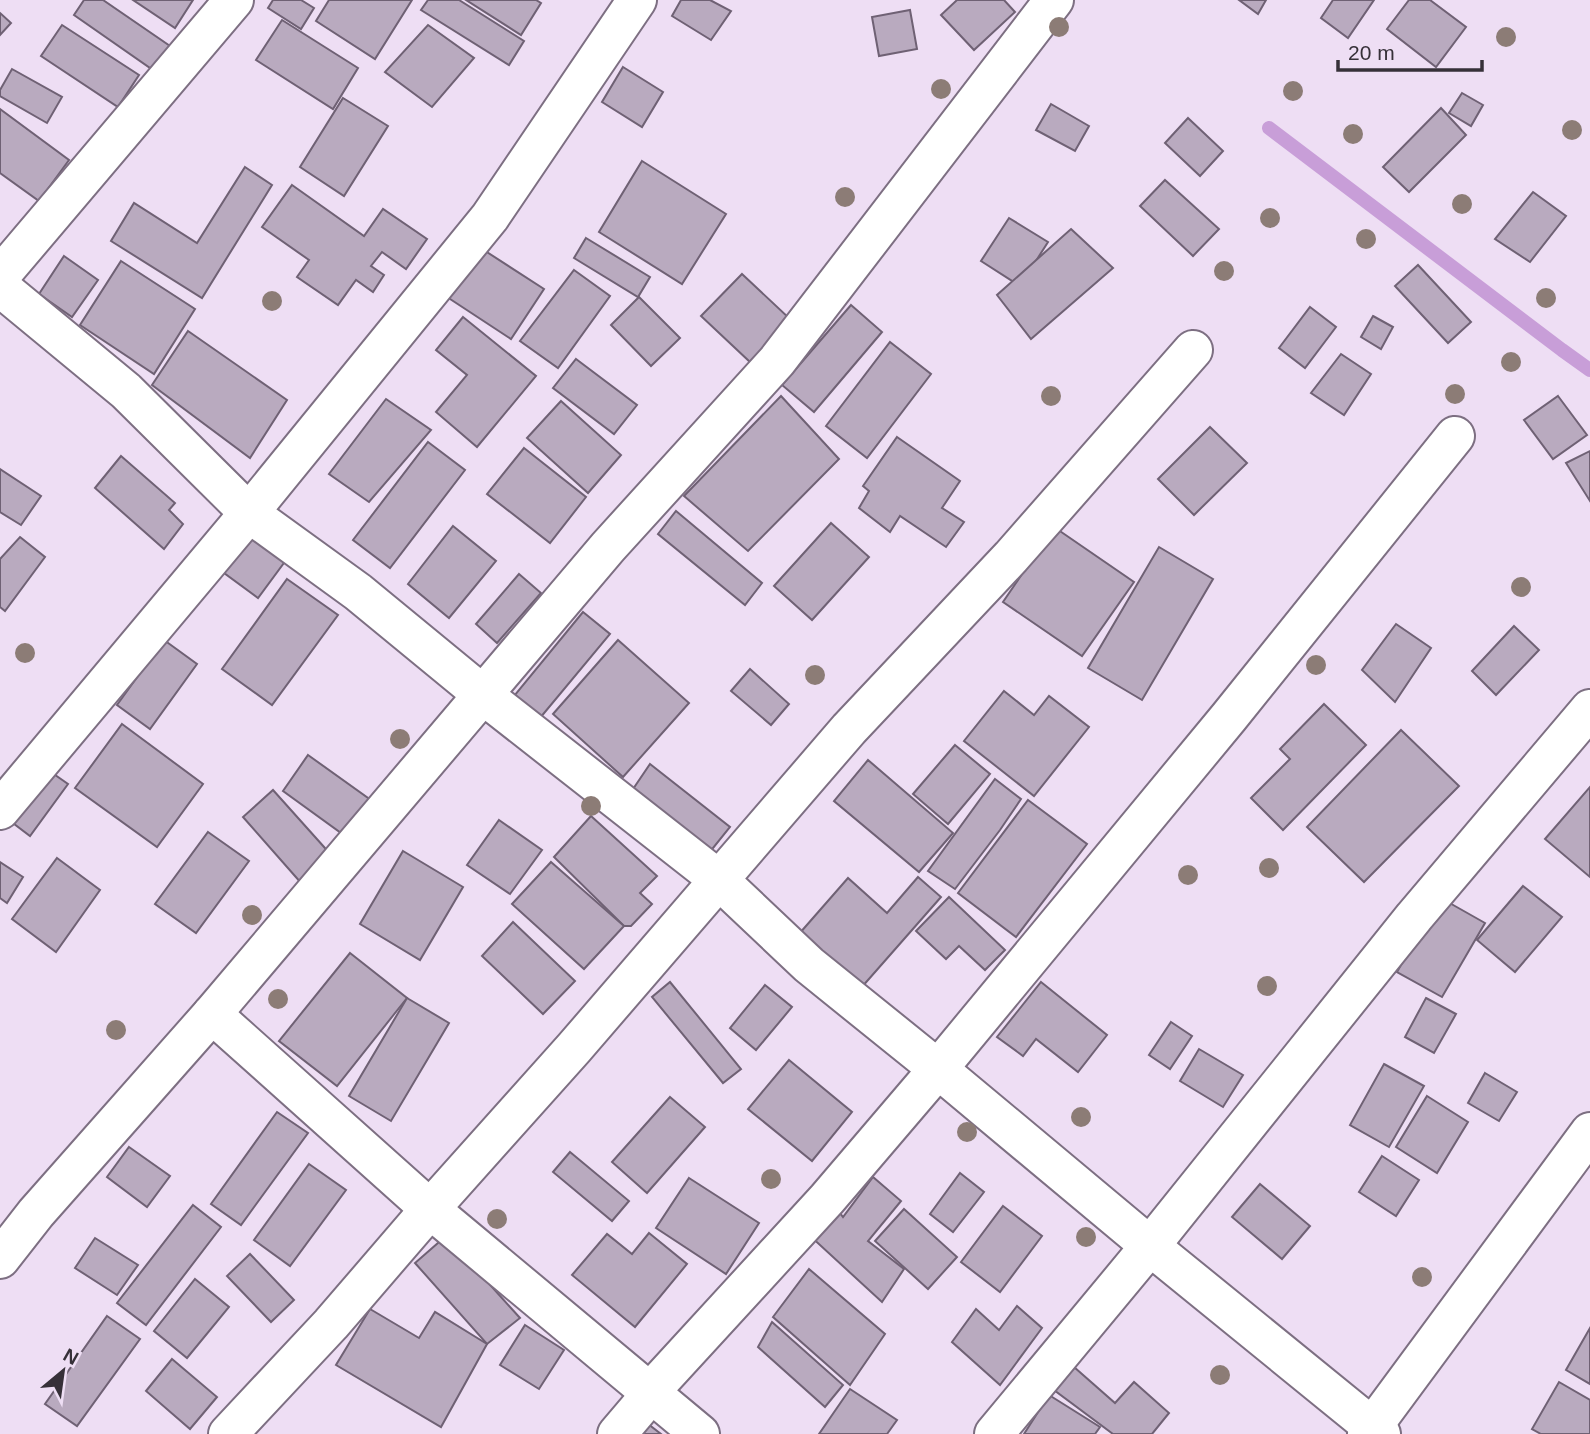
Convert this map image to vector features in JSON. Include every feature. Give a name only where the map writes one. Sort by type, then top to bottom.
[{"type":"street","points":[[0,276],[234,0]]},
{"type":"street","points":[[0,810],[249,513],[490,217],[637,0]]},
{"type":"street","points":[[0,1259],[36,1213],[212,1014],[608,547],[776,361],[1054,0]]},
{"type":"street","points":[[0,287],[126,391],[249,513],[358,592],[482,694],[718,879],[809,965],[1373,1432],[1590,1132]]},
{"type":"street","points":[[229,1434],[331,1324],[574,1048],[849,729],[1011,557],[1193,350]]},
{"type":"street","points":[[617,1434],[651,1394],[649,1393],[827,1199],[937,1069],[1238,706],[1455,436]]},
{"type":"street","points":[[994,1434],[1150,1246],[1414,917],[1590,709]]},
{"type":"street","points":[[212,1014],[430,1209],[699,1434]]},
{"type":"building","points":[[84,0],[103,0],[170,46],[153,70],[74,15]]},
{"type":"building","points":[[133,0],[193,0],[175,28]]},
{"type":"building","points":[[273,0],[301,0],[314,8],[301,29],[268,8]]},
{"type":"building","points":[[329,0],[412,0],[375,59],[316,21]]},
{"type":"building","points":[[428,0],[459,0],[524,41],[509,65],[421,10]]},
{"type":"building","points":[[466,0],[536,0],[541,3],[521,35]]},
{"type":"building","points":[[681,0],[710,0],[731,11],[711,40],[672,16]]},
{"type":"building","points":[[957,0],[1004,0],[1015,12],[974,50],[941,15]]},
{"type":"building","points":[[1239,0],[1266,0],[1258,14]]},
{"type":"building","points":[[1333,0],[1374,0],[1348,38],[1321,18]]},
{"type":"building","points":[[1409,0],[1430,0],[1466,27],[1436,67],[1387,29]]},
{"type":"building","points":[[910,10],[917,49],[879,56],[872,17]]},
{"type":"building","points":[[0,13],[11,23],[0,35]]},
{"type":"building","points":[[282,20],[358,68],[333,109],[256,60]]},
{"type":"building","points":[[62,25],[139,75],[118,107],[41,56]]},
{"type":"building","points":[[428,25],[474,58],[432,107],[385,72]]},
{"type":"building","points":[[623,67],[663,92],[642,127],[602,102]]},
{"type":"building","points":[[12,69],[62,97],[47,123],[0,96],[0,90]]},
{"type":"building","points":[[1462,93],[1483,105],[1471,126],[1449,113]]},
{"type":"building","points":[[343,98],[388,126],[344,196],[300,167]]},
{"type":"building","points":[[1051,104],[1089,126],[1075,151],[1036,130]]},
{"type":"building","points":[[1441,108],[1466,135],[1409,192],[1383,167]]},
{"type":"building","points":[[0,109],[69,160],[39,201],[0,173]]},
{"type":"building","points":[[1188,118],[1223,151],[1200,176],[1165,143]]},
{"type":"building","points":[[642,161],[726,214],[682,284],[599,232]]},
{"type":"building","points":[[245,167],[272,185],[202,298],[111,241],[134,203],[197,243]]},
{"type":"building","points":[[1165,180],[1219,229],[1193,256],[1140,206]]},
{"type":"building","points":[[292,185],[364,236],[383,209],[427,239],[406,269],[382,252],[371,266],[384,275],[373,292],[356,280],[338,305],[297,277],[309,260],[262,227]]},
{"type":"building","points":[[1533,192],[1566,216],[1530,262],[1495,239]]},
{"type":"building","points":[[1009,218],[1048,242],[1020,286],[981,261]]},
{"type":"building","points":[[1071,229],[1113,268],[1031,339],[997,295]]},
{"type":"building","points":[[586,238],[650,277],[638,297],[574,258]]},
{"type":"building","points":[[476,245],[544,289],[511,339],[444,295]]},
{"type":"building","points":[[64,256],[98,280],[72,317],[39,294]]},
{"type":"building","points":[[121,261],[195,309],[154,374],[80,325]]},
{"type":"building","points":[[1418,265],[1471,322],[1448,343],[1395,286]]},
{"type":"building","points":[[574,270],[610,296],[558,368],[520,341]]},
{"type":"building","points":[[742,274],[790,319],[750,362],[701,316]]},
{"type":"building","points":[[639,297],[680,338],[651,366],[611,325]]},
{"type":"building","points":[[851,305],[882,332],[814,412],[782,385]]},
{"type":"building","points":[[1310,307],[1336,327],[1305,368],[1279,348]]},
{"type":"building","points":[[1373,316],[1393,327],[1381,349],[1361,337]]},
{"type":"building","points":[[463,317],[536,376],[477,447],[436,412],[467,375],[436,350]]},
{"type":"building","points":[[188,331],[287,400],[250,458],[152,385]]},
{"type":"building","points":[[890,342],[931,374],[867,458],[826,426]]},
{"type":"building","points":[[1341,354],[1371,374],[1344,415],[1311,393]]},
{"type":"building","points":[[576,359],[637,405],[614,434],[553,388]]},
{"type":"building","points":[[781,396],[839,459],[748,551],[684,496]]},
{"type":"building","points":[[1558,396],[1587,435],[1553,459],[1524,420]]},
{"type":"building","points":[[386,399],[431,430],[369,502],[329,474]]},
{"type":"building","points":[[561,401],[621,455],[588,493],[527,438]]},
{"type":"building","points":[[1210,427],[1247,463],[1194,515],[1158,479]]},
{"type":"building","points":[[897,437],[960,481],[942,508],[964,522],[946,547],[900,516],[890,532],[859,508],[869,491],[863,486]]},
{"type":"building","points":[[428,442],[465,470],[390,568],[353,540]]},
{"type":"building","points":[[524,448],[586,497],[550,543],[487,494]]},
{"type":"building","points":[[1590,451],[1590,501],[1566,463]]},
{"type":"building","points":[[121,456],[175,503],[169,510],[183,524],[164,549],[95,488]]},
{"type":"building","points":[[0,469],[41,496],[21,525],[0,512]]},
{"type":"building","points":[[676,511],[762,583],[745,605],[658,534]]},
{"type":"building","points":[[239,513],[292,552],[258,598],[205,559]]},
{"type":"building","points":[[831,523],[869,557],[812,620],[774,586]]},
{"type":"building","points":[[453,526],[496,561],[449,618],[408,584]]},
{"type":"building","points":[[1054,527],[1134,582],[1082,656],[1003,602]]},
{"type":"building","points":[[20,537],[45,557],[5,611],[0,607],[0,559]]},
{"type":"building","points":[[1159,547],[1213,579],[1142,700],[1088,668]]},
{"type":"building","points":[[519,574],[541,593],[497,643],[476,624]]},
{"type":"building","points":[[287,579],[338,615],[272,705],[222,669]]},
{"type":"building","points":[[583,612],[610,634],[540,718],[514,696]]},
{"type":"building","points":[[1396,624],[1431,648],[1395,702],[1362,670]]},
{"type":"building","points":[[1514,626],[1539,650],[1496,695],[1472,671]]},
{"type":"building","points":[[164,640],[197,664],[150,729],[117,705]]},
{"type":"building","points":[[618,640],[689,703],[623,777],[553,714]]},
{"type":"building","points":[[750,669],[789,704],[771,725],[731,691]]},
{"type":"building","points":[[1004,691],[1034,715],[1049,696],[1089,727],[1034,796],[964,741]]},
{"type":"building","points":[[1324,704],[1366,745],[1283,830],[1251,798],[1290,759],[1280,749]]},
{"type":"building","points":[[122,724],[203,784],[157,847],[75,788]]},
{"type":"building","points":[[1401,730],[1459,786],[1364,882],[1307,827]]},
{"type":"building","points":[[955,745],[990,774],[948,824],[913,794]]},
{"type":"building","points":[[308,755],[375,803],[348,838],[283,791]]},
{"type":"building","points":[[868,760],[953,833],[919,872],[834,801]]},
{"type":"building","points":[[38,763],[68,784],[30,836],[1,814]]},
{"type":"building","points":[[650,764],[730,827],[705,858],[629,795]]},
{"type":"building","points":[[995,779],[1021,799],[955,889],[928,871]]},
{"type":"building","points":[[1590,787],[1590,877],[1545,839]]},
{"type":"building","points":[[273,790],[333,857],[302,884],[243,817]]},
{"type":"building","points":[[1028,800],[1087,844],[1016,937],[958,893]]},
{"type":"building","points":[[591,816],[657,876],[640,893],[652,904],[631,926],[624,926],[554,857]]},
{"type":"building","points":[[499,820],[542,850],[510,894],[467,865]]},
{"type":"building","points":[[208,832],[249,861],[196,933],[155,904]]},
{"type":"building","points":[[403,851],[463,887],[420,960],[360,924]]},
{"type":"building","points":[[57,858],[100,890],[56,952],[12,919]]},
{"type":"building","points":[[0,862],[23,877],[7,903],[0,898]]},
{"type":"building","points":[[551,862],[624,926],[584,969],[512,904]]},
{"type":"building","points":[[918,877],[941,897],[861,988],[799,934],[848,878],[887,913]]},
{"type":"building","points":[[1523,886],[1562,917],[1515,972],[1477,940]]},
{"type":"building","points":[[949,897],[1005,950],[985,970],[959,946],[946,959],[916,931]]},
{"type":"building","points":[[1439,897],[1485,923],[1442,997],[1397,972]]},
{"type":"building","points":[[513,922],[575,981],[543,1014],[482,956]]},
{"type":"building","points":[[350,953],[407,998],[337,1086],[279,1041]]},
{"type":"building","points":[[670,982],[741,1069],[723,1083],[652,997]]},
{"type":"building","points":[[1041,982],[1107,1035],[1078,1072],[1036,1039],[1023,1056],[997,1037]]},
{"type":"building","points":[[765,985],[792,1007],[756,1050],[730,1028]]},
{"type":"building","points":[[407,998],[449,1023],[391,1121],[349,1096]]},
{"type":"building","points":[[1426,998],[1456,1014],[1434,1053],[1405,1037]]},
{"type":"building","points":[[1171,1022],[1192,1036],[1170,1069],[1149,1055]]},
{"type":"building","points":[[1199,1049],[1243,1075],[1223,1107],[1180,1081]]},
{"type":"building","points":[[789,1060],[852,1112],[812,1161],[748,1109]]},
{"type":"building","points":[[1384,1064],[1424,1086],[1389,1147],[1350,1125]]},
{"type":"building","points":[[1485,1073],[1517,1092],[1499,1121],[1468,1103]]},
{"type":"building","points":[[1427,1096],[1468,1122],[1437,1173],[1396,1147]]},
{"type":"building","points":[[670,1097],[705,1127],[647,1193],[612,1162]]},
{"type":"building","points":[[277,1112],[308,1133],[241,1225],[211,1204]]},
{"type":"building","points":[[129,1147],[170,1176],[147,1207],[107,1177]]},
{"type":"building","points":[[570,1152],[629,1201],[612,1221],[553,1172]]},
{"type":"building","points":[[1382,1156],[1419,1180],[1396,1216],[1359,1192]]},
{"type":"building","points":[[309,1164],[346,1190],[290,1266],[254,1240]]},
{"type":"building","points":[[960,1173],[984,1192],[953,1232],[930,1214]]},
{"type":"building","points":[[873,1177],[901,1201],[868,1241],[904,1269],[882,1302],[808,1234],[834,1205],[843,1217]]},
{"type":"building","points":[[689,1178],[759,1223],[726,1274],[656,1228]]},
{"type":"building","points":[[1260,1184],[1310,1226],[1282,1259],[1232,1217]]},
{"type":"building","points":[[193,1205],[221,1227],[146,1325],[117,1303]]},
{"type":"building","points":[[1003,1206],[1042,1236],[1000,1292],[961,1262]]},
{"type":"building","points":[[904,1209],[957,1257],[928,1289],[875,1241]]},
{"type":"building","points":[[649,1233],[687,1264],[635,1327],[572,1275],[607,1234],[632,1254]]},
{"type":"building","points":[[446,1236],[520,1318],[487,1344],[415,1263]]},
{"type":"building","points":[[95,1238],[138,1265],[117,1295],[75,1268]]},
{"type":"building","points":[[250,1254],[294,1300],[271,1322],[227,1276]]},
{"type":"building","points":[[809,1269],[885,1334],[850,1385],[773,1317]]},
{"type":"building","points":[[195,1279],[229,1307],[187,1358],[154,1331]]},
{"type":"building","points":[[1017,1306],[1042,1328],[1000,1385],[952,1342],[976,1309],[999,1330]]},
{"type":"building","points":[[370,1309],[419,1338],[435,1312],[487,1344],[441,1427],[336,1365]]},
{"type":"building","points":[[107,1316],[140,1339],[77,1426],[45,1404]]},
{"type":"building","points":[[772,1322],[843,1385],[825,1407],[758,1347]]},
{"type":"building","points":[[525,1325],[564,1350],[539,1389],[500,1365]]},
{"type":"building","points":[[1590,1328],[1590,1384],[1566,1370]]},
{"type":"building","points":[[172,1359],[217,1397],[190,1429],[146,1391]]},
{"type":"building","points":[[1074,1367],[1115,1403],[1134,1382],[1169,1413],[1152,1434],[1113,1434],[1054,1390]]},
{"type":"building","points":[[1559,1382],[1590,1400],[1590,1434],[1541,1434],[1532,1429]]},
{"type":"building","points":[[850,1389],[897,1420],[887,1434],[819,1434]]},
{"type":"building","points":[[1049,1395],[1100,1427],[1095,1434],[1024,1434]]},
{"type":"building","points":[[643,1420],[661,1434],[632,1434]]},
{"type":"waterway","points":[[1269,128],[1590,370]]}]
